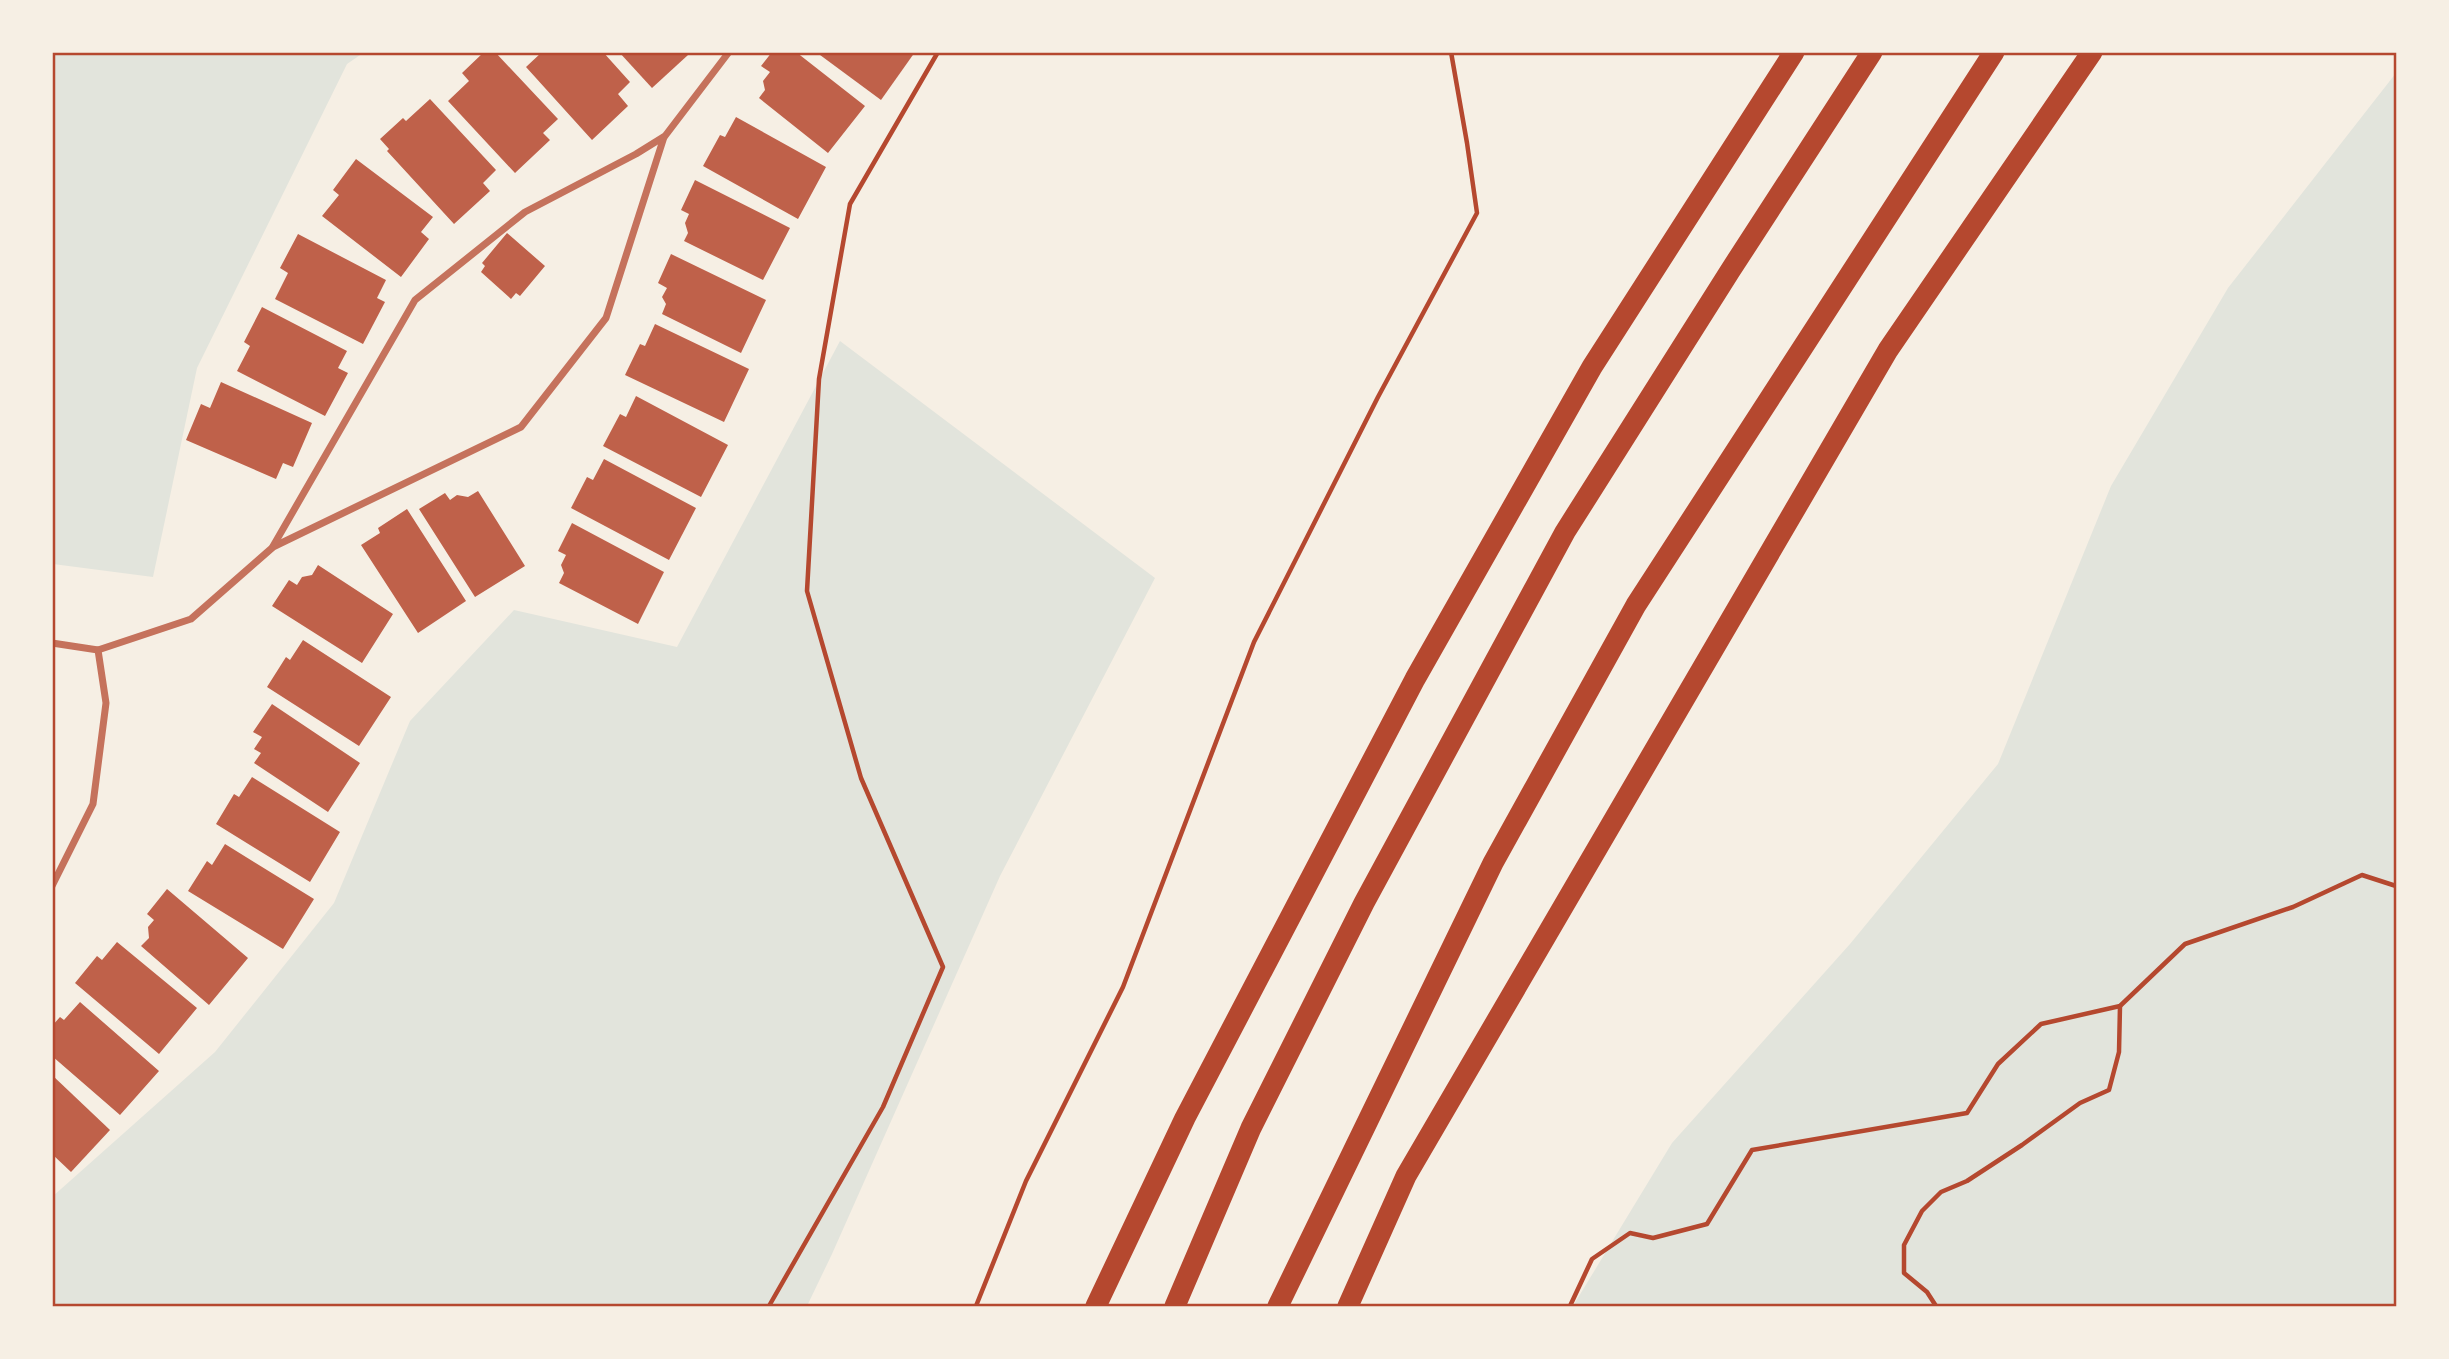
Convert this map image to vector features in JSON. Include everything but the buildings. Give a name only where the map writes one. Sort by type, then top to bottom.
[{"type":"highway","points":[[1096,1307],[1185,1118],[1415,679],[1592,367],[1794,52]]},
{"type":"highway","points":[[1175,1307],[1251,1129],[1352,926],[1565,532],[1872,52]]},
{"type":"highway","points":[[1278,1307],[1493,863],[1636,605],[1994,52]]},
{"type":"highway","points":[[1348,1307],[1406,1176],[1888,350],[2092,52]]},
{"type":"street","points":[[272,548],[415,300],[526,212],[636,154],[664,136],[729,52]]},
{"type":"street","points":[[52,643],[98,650],[191,619],[272,548],[521,427],[606,318],[664,136]]},
{"type":"street","points":[[52,886],[93,804],[106,703],[98,650]]},
{"type":"path","points":[[769,1307],[883,1107],[943,967],[861,778],[807,591],[820,379],[850,204],[938,52]]},
{"type":"path","points":[[976,1307],[1026,1181],[1123,987],[1254,642],[1378,397],[1476,213],[1451,52]]},
{"type":"path","points":[[1570,1307],[1591,1259],[1629,1233],[1653,1238],[1707,1224],[1752,1150],[1967,1113],[1998,1064],[2041,1024],[2120,1006],[2185,944],[2293,907],[2362,875],[2396,886]]},
{"type":"path","points":[[1936,1307],[1927,1292],[1904,1273],[1904,1245],[1922,1211],[1941,1192],[1967,1181],[2080,1103],[2109,1090],[2119,1052],[2120,1006]]},
{"type":"shaded area","points":[[53,52],[363,53],[347,64],[197,368],[153,577],[53,564]]},
{"type":"shaded area","points":[[2396,73],[2396,1306],[1573,1306],[1672,1143],[1850,944],[1998,764],[2111,486],[2228,288]]},
{"type":"shaded area","points":[[840,341],[1155,578],[1000,876],[807,1306],[53,1306],[52,1197],[215,1052],[334,903],[410,721],[514,610],[677,647]]}]
